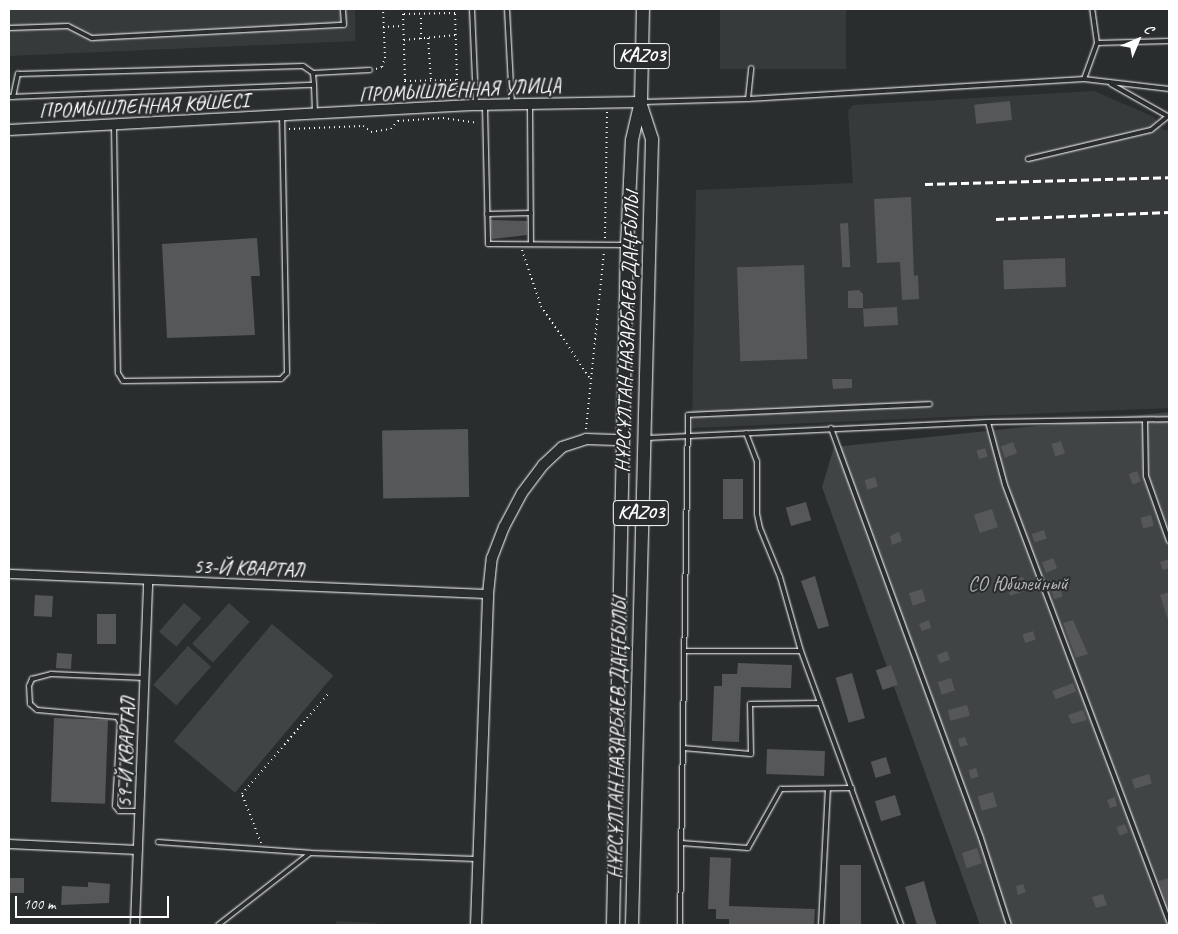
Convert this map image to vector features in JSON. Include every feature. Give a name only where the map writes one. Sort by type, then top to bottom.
[{"type":"main road","name":"НҰРСҰЛТАН НАЗАРБАЕВ ДАҢҒЫЛЫ","points":[[613,925],[627,245],[632,140],[641,102],[643,9]]},
{"type":"main road","name":"НҰРСҰЛТАН НАЗАРБАЕВ ДАҢҒЫЛЫ","points":[[632,925],[642,438],[652,139],[641,102]]},
{"type":"main road","points":[[623,440],[642,438]]},
{"type":"street","name":"ПРОМЫШЛЕННАЯ УЛИЦА","points":[[282,117],[481,104],[641,102]]},
{"type":"street","name":"ПРОМЫШЛЕННАЯ КӨШЕСІ","points":[[9,130],[282,117]]},
{"type":"street","points":[[476,925],[488,594],[492,558],[504,527],[522,493],[562,446],[586,439],[623,440]]},
{"type":"street","name":"53-Й КВАРТАЛ","points":[[9,574],[488,594]]},
{"type":"street","name":"59-Й КВАРТАЛ","points":[[135,925],[148,580]]},
{"type":"street","points":[[9,844],[138,850]]},
{"type":"lane","points":[[9,28],[68,26],[92,38],[344,26],[343,9]]},
{"type":"lane","points":[[472,9],[481,104],[485,124],[488,244],[627,245]]},
{"type":"lane","points":[[507,9],[512,103]]},
{"type":"lane","points":[[1084,79],[1097,42],[1092,9]]},
{"type":"lane","points":[[1097,42],[1169,41]]},
{"type":"lane","points":[[314,86],[11,97],[18,74],[303,66],[313,74],[370,70]]},
{"type":"lane","points":[[748,100],[751,68]]},
{"type":"lane","points":[[313,74],[315,115]]},
{"type":"lane","points":[[641,102],[748,100],[1084,79],[1169,89]]},
{"type":"lane","points":[[1028,159],[1152,130],[1168,117],[1109,83]]},
{"type":"lane","points":[[530,103],[531,244]]},
{"type":"lane","points":[[114,125],[118,373],[123,381],[132,383],[281,378],[287,373],[282,117]]},
{"type":"lane","points":[[487,214],[531,213]]},
{"type":"lane","points":[[680,925],[685,436],[688,415],[930,404]]},
{"type":"lane","points":[[642,438],[988,422],[1169,419]]},
{"type":"lane","points":[[1146,420],[1146,476],[1169,541]]},
{"type":"lane","points":[[988,422],[1005,485],[1169,922]]},
{"type":"lane","points":[[831,428],[982,838],[1010,925]]},
{"type":"lane","points":[[746,433],[759,478],[757,514],[780,577],[801,651],[901,925]]},
{"type":"lane","points":[[684,651],[801,651]]},
{"type":"lane","points":[[140,811],[119,810],[115,806],[120,722],[117,717],[37,710],[30,704],[29,686],[32,679],[51,674],[145,678]]},
{"type":"lane","points":[[683,748],[751,754],[750,704],[820,702]]},
{"type":"lane","points":[[681,843],[748,848],[781,789],[852,788]]},
{"type":"lane","points":[[821,925],[828,789]]},
{"type":"lane","points":[[158,842],[310,853],[479,859]]},
{"type":"lane","points":[[218,925],[310,853]]},
{"type":"path","points":[[370,70],[382,67],[385,58],[383,9]]},
{"type":"path","points":[[403,9],[403,14],[404,26],[405,81],[457,80],[455,13],[403,14]]},
{"type":"path","points":[[421,14],[421,39]]},
{"type":"path","points":[[383,27],[404,26]]},
{"type":"path","points":[[404,40],[456,35]]},
{"type":"path","points":[[428,38],[431,80]]},
{"type":"path","points":[[586,439],[589,377],[598,338],[605,245],[607,102]]},
{"type":"path","points":[[282,130],[363,126],[371,132],[391,129],[398,122],[443,118],[485,124]]},
{"type":"path","points":[[520,244],[541,306],[589,377]]},
{"type":"path","points":[[263,850],[242,794],[328,694]]},
{"type":"shaded area","points":[[9,9],[355,9],[355,41],[9,56]]},
{"type":"shaded area","points":[[720,9],[846,9],[846,69],[720,69]]},
{"type":"shaded area","points":[[1094,91],[1154,117],[1161,129],[1169,131],[1169,408],[692,428],[696,190],[853,183],[848,111],[853,105]]},
{"type":"shaded area","points":[[336,921],[377,923],[376,925],[336,925]]},
{"type":"green space","name":"СО Юбилейный","points":[[1169,412],[1169,925],[980,925],[822,487],[834,447]]},
{"type":"green space","points":[[184,603],[201,618],[176,647],[159,632]]},
{"type":"green space","points":[[229,603],[250,622],[213,663],[192,644]]},
{"type":"green space","points":[[272,624],[333,675],[235,793],[174,741]]},
{"type":"green space","points":[[188,646],[211,667],[176,705],[153,685]]},
{"type":"building","points":[[1010,101],[1012,120],[976,124],[974,105]]},
{"type":"building","points":[[911,197],[914,276],[918,275],[919,299],[902,300],[900,262],[877,263],[874,199]]},
{"type":"building","points":[[491,220],[527,221],[527,235],[492,239]]},
{"type":"building","points":[[840,223],[848,223],[850,267],[842,267]]},
{"type":"building","points":[[257,238],[260,276],[251,276],[255,335],[167,338],[162,244]]},
{"type":"building","points":[[1065,258],[1066,287],[1004,289],[1003,260]]},
{"type":"building","points":[[804,265],[807,359],[740,361],[737,267]]},
{"type":"building","points":[[859,290],[863,294],[863,308],[848,308],[848,291]]},
{"type":"building","points":[[897,307],[898,325],[864,327],[863,309]]},
{"type":"building","points":[[832,379],[852,379],[852,388],[833,389]]},
{"type":"building","points":[[468,429],[469,497],[383,498],[382,431]]},
{"type":"building","points":[[1061,441],[1065,453],[1056,456],[1051,444]]},
{"type":"building","points":[[1013,442],[1017,453],[1005,458],[1001,446]]},
{"type":"building","points":[[985,448],[988,457],[979,459],[976,451]]},
{"type":"building","points":[[1137,471],[1141,481],[1133,485],[1129,474]]},
{"type":"building","points":[[875,477],[878,487],[867,490],[864,480]]},
{"type":"building","points":[[723,479],[743,479],[743,519],[723,519]]},
{"type":"building","points":[[806,502],[811,520],[791,526],[786,508]]},
{"type":"building","points":[[992,509],[998,527],[980,533],[974,515]]},
{"type":"building","points":[[1151,515],[1154,526],[1143,528],[1140,518]]},
{"type":"building","points":[[1044,530],[1047,539],[1034,543],[1032,534]]},
{"type":"building","points":[[899,532],[902,541],[892,545],[890,536]]},
{"type":"building","points":[[1053,558],[1057,568],[1046,573],[1042,562]]},
{"type":"building","points":[[1169,559],[1169,568],[1163,570],[1160,562]]},
{"type":"building","points":[[815,576],[829,626],[818,629],[801,581]]},
{"type":"building","points":[[1023,577],[1027,590],[1010,596],[1006,582]]},
{"type":"building","points":[[1060,588],[1063,597],[1054,599],[1051,591]]},
{"type":"building","points":[[922,589],[926,601],[913,606],[909,593]]},
{"type":"building","points":[[1169,592],[1169,620],[1168,620],[1160,595]]},
{"type":"building","points":[[35,595],[53,596],[52,617],[34,616]]},
{"type":"building","points":[[97,614],[116,614],[116,644],[97,644]]},
{"type":"building","points":[[929,620],[931,628],[922,631],[919,624]]},
{"type":"building","points":[[1073,620],[1088,654],[1076,658],[1063,623]]},
{"type":"building","points":[[1033,631],[1036,640],[1025,643],[1023,634]]},
{"type":"building","points":[[947,651],[950,659],[940,663],[937,655]]},
{"type":"building","points":[[57,653],[72,654],[71,669],[56,668]]},
{"type":"building","points":[[738,663],[792,665],[791,688],[741,687],[739,742],[712,741],[714,686],[722,686],[722,674],[737,674]]},
{"type":"building","points":[[891,665],[898,685],[883,690],[876,670]]},
{"type":"building","points":[[852,673],[865,718],[849,723],[836,678]]},
{"type":"building","points":[[951,678],[955,690],[942,695],[938,682]]},
{"type":"building","points":[[1073,683],[1076,691],[1056,699],[1052,691]]},
{"type":"building","points":[[967,705],[970,716],[951,721],[948,710]]},
{"type":"building","points":[[1083,710],[1087,720],[1072,724],[1068,715]]},
{"type":"building","points":[[54,718],[108,720],[105,804],[51,802]]},
{"type":"building","points":[[965,737],[968,745],[960,747],[958,739]]},
{"type":"building","points":[[767,749],[825,751],[824,776],[766,774]]},
{"type":"building","points":[[886,757],[891,773],[876,778],[871,762]]},
{"type":"building","points":[[976,768],[979,777],[971,779],[968,770]]},
{"type":"building","points":[[1149,774],[1152,784],[1135,789],[1132,779]]},
{"type":"building","points":[[993,792],[997,806],[982,811],[978,796]]},
{"type":"building","points":[[895,795],[901,815],[881,821],[875,801]]},
{"type":"building","points":[[1115,797],[1117,806],[1110,808],[1107,800]]},
{"type":"building","points":[[1125,824],[1128,832],[1120,836],[1117,827]]},
{"type":"building","points":[[977,848],[982,863],[967,868],[962,853]]},
{"type":"building","points":[[710,857],[731,858],[729,906],[815,909],[814,925],[729,925],[729,919],[716,919],[716,909],[708,909]]},
{"type":"building","points":[[840,865],[861,865],[861,925],[840,925]]},
{"type":"building","points":[[9,878],[24,878],[24,893],[9,893]]},
{"type":"building","points":[[1169,878],[1169,907],[1168,907],[1159,881]]},
{"type":"building","points":[[924,881],[937,925],[917,925],[905,887]]},
{"type":"building","points":[[88,882],[110,884],[109,903],[61,905],[62,886],[88,887]]},
{"type":"building","points":[[1023,884],[1026,892],[1018,895],[1016,886]]},
{"type":"building","points":[[1103,894],[1107,905],[1096,908],[1092,897]]},
{"type":"railway","points":[[925,184],[1169,177]]},
{"type":"railway","points":[[996,219],[1169,212]]}]
